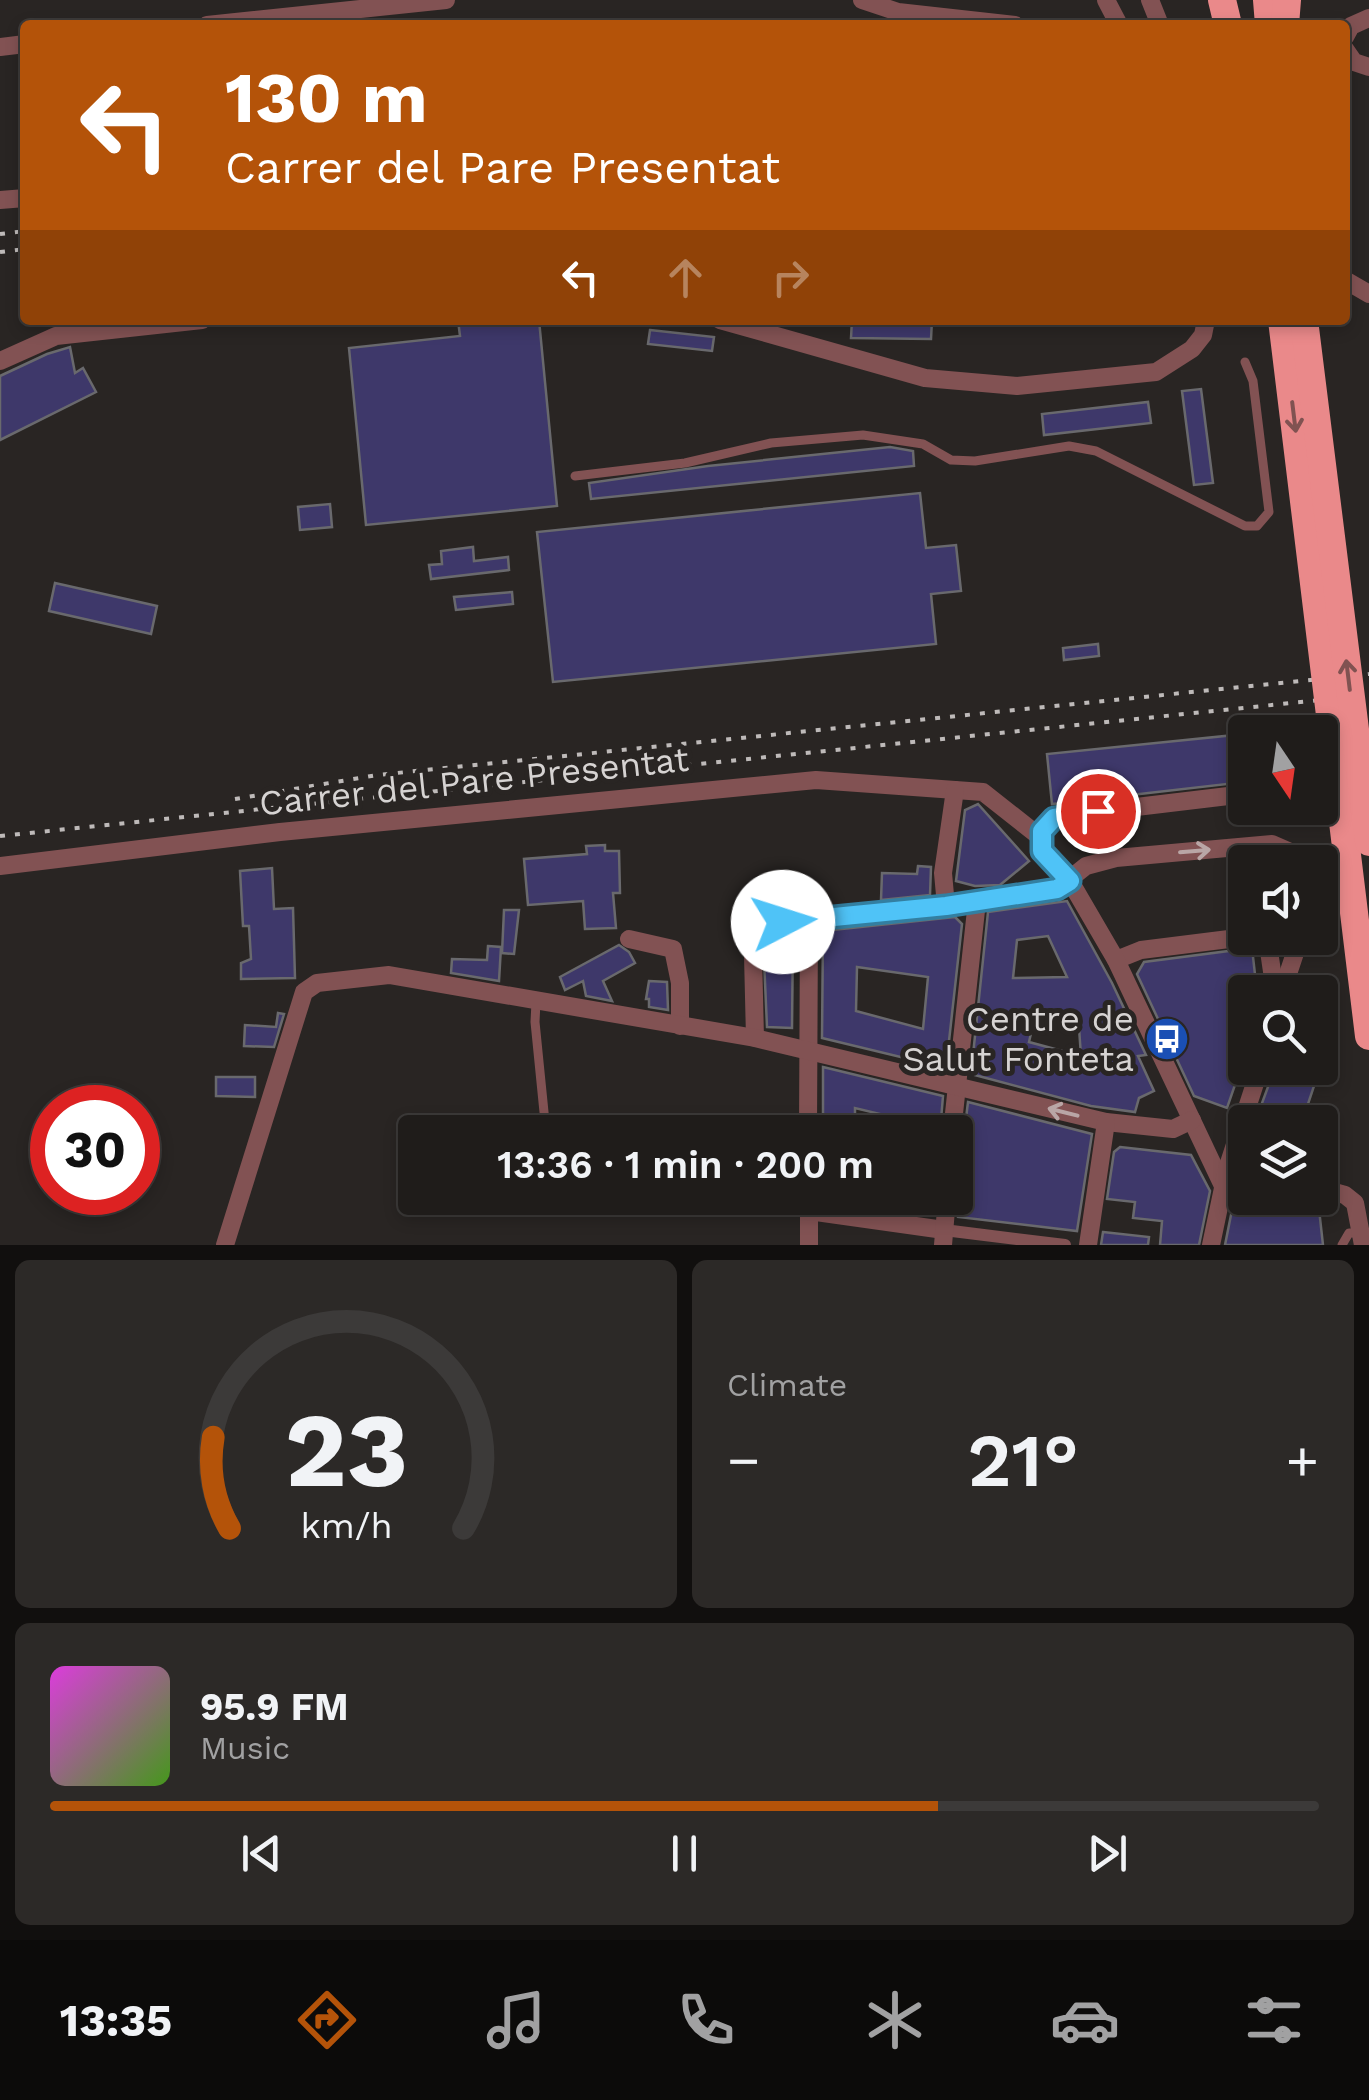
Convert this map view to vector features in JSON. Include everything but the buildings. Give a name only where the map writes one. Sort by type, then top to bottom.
[{"type":"highway","points":[[1283,325],[1369,1036]]},
{"type":"highway","points":[[1305,325],[1369,842]]},
{"type":"street","points":[[256,20],[446,0]]},
{"type":"street","points":[[862,0],[898,12],[970,20]]},
{"type":"street","points":[[0,361],[56,336],[156,325]]},
{"type":"street","points":[[738,325],[925,378],[1017,386],[1156,372],[1192,349],[1205,325]]},
{"type":"street","name":"Carrer del Pare Presentat","points":[[0,866],[280,832],[816,780],[982,792],[1040,837],[1046,857],[1070,881],[1116,960],[1223,1186]]},
{"type":"street","points":[[1338,783],[1369,780]]},
{"type":"street","points":[[946,906],[942,873],[956,790]]},
{"type":"street","points":[[1040,837],[1044,826],[1061,816],[1228,796]]},
{"type":"street","points":[[758,924],[946,906],[1057,889],[1086,866],[1116,858],[1228,848]]},
{"type":"street","points":[[953,1115],[978,901]]},
{"type":"street","points":[[808,920],[808,1115]]},
{"type":"street","points":[[1116,960],[1141,950],[1228,938]]},
{"type":"street","points":[[629,940],[672,949],[680,984],[680,1026]]},
{"type":"street","points":[[754,955],[755,1038]]},
{"type":"street","points":[[225,1245],[304,992],[317,982],[389,975],[755,1038],[1106,1122],[1172,1128],[1192,1120]]},
{"type":"street","points":[[1088,1245],[1106,1122]]},
{"type":"street","points":[[1211,1245],[1228,1178]]},
{"type":"street","points":[[1338,1194],[1351,1198],[1358,1209],[1363,1242]]},
{"type":"street","points":[[809,1215],[809,1245]]},
{"type":"street","points":[[852,1215],[943,1238],[1065,1245]]},
{"type":"lane","points":[[576,476],[686,463],[771,443],[863,435],[923,444],[951,460],[1080,446],[1244,526],[1257,526],[1269,512],[1253,381],[1245,362]]},
{"type":"lane","points":[[536,1002],[544,1115]]},
{"type":"lane","points":[[1342,1245],[1349,1234],[1359,1234],[1363,1242]]},
{"type":"railway","points":[[0,234],[20,232]]},
{"type":"railway","points":[[0,252],[20,250]]},
{"type":"railway","points":[[235,799],[377,775],[1369,674]]},
{"type":"railway","points":[[0,836],[1369,695]]},
{"type":"place","name":"Centre de Salut Fonteta","points":[[1167,1039]]},
{"type":"route","points":[[783,922],[946,906],[1057,889],[1070,881],[1042,851],[1040,837],[1044,826],[1061,816],[1098,811]]}]
